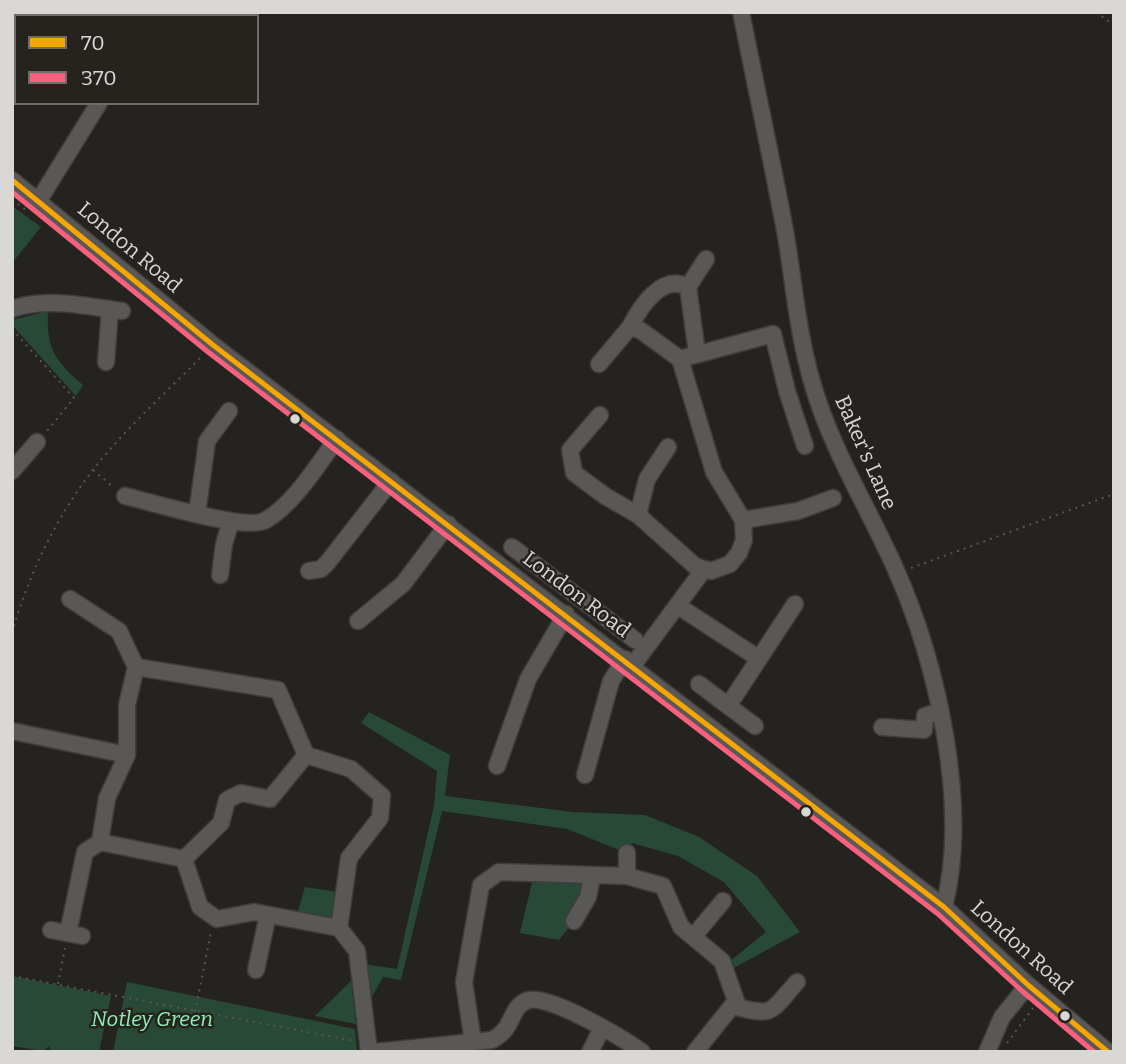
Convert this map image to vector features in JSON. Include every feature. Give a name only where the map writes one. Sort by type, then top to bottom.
[{"type":"street","name":"Baker's Lane","points":[[741,12],[776,181],[799,330],[812,381],[833,444],[897,573],[928,661],[939,711],[951,808],[951,858],[944,907]]},
{"type":"street","points":[[39,200],[98,105]]},
{"type":"street","name":"London Road","points":[[12,180],[214,345],[944,907],[1028,985],[1108,1052]]},
{"type":"street","points":[[696,353],[688,287],[706,259]]},
{"type":"street","points":[[599,365],[630,327],[646,300],[670,283],[688,287]]},
{"type":"street","points":[[12,309],[27,304],[116,310],[106,362]]},
{"type":"street","points":[[600,415],[570,450],[574,474],[598,492],[638,514],[695,566],[711,571],[730,564],[739,553],[744,540],[743,520],[713,472],[680,359],[640,330],[630,327]]},
{"type":"street","points":[[680,359],[774,334],[787,391],[806,446]]},
{"type":"street","points":[[787,391],[812,381]]},
{"type":"street","points":[[197,514],[207,441],[229,411]]},
{"type":"street","points":[[125,496],[231,522],[265,522],[286,503],[337,439]]},
{"type":"street","points":[[12,471],[37,442]]},
{"type":"street","points":[[638,514],[647,480],[668,447]]},
{"type":"street","points":[[309,571],[321,569],[328,562],[391,481]]},
{"type":"street","points":[[743,520],[798,511],[833,498]]},
{"type":"street","points":[[220,575],[224,544],[231,522]]},
{"type":"street","points":[[358,621],[403,584],[448,524]]},
{"type":"street","points":[[512,547],[635,640]]},
{"type":"street","points":[[585,775],[611,681],[678,606],[704,569]]},
{"type":"street","points":[[70,600],[119,631],[136,667],[127,705],[127,755],[107,798],[100,842]]},
{"type":"street","points":[[497,766],[528,679],[569,616],[583,601]]},
{"type":"street","points":[[728,706],[795,604]]},
{"type":"street","points":[[678,606],[758,658]]},
{"type":"street","points":[[136,667],[278,690],[306,755],[351,769],[382,796],[380,818],[349,858],[339,928]]},
{"type":"street","points":[[699,684],[755,726]]},
{"type":"street","points":[[882,727],[924,730],[925,716],[939,711]]},
{"type":"street","points":[[12,731],[127,755]]},
{"type":"street","points":[[184,859],[221,823],[227,800],[241,793],[270,799],[306,755]]},
{"type":"street","points":[[51,930],[75,934],[85,852],[100,842],[184,859]]},
{"type":"street","points":[[627,853],[627,876]]},
{"type":"street","points":[[184,859],[200,906],[214,917],[254,912],[339,928],[357,951],[365,1047]]},
{"type":"street","points":[[473,1042],[464,982],[481,885],[499,872],[627,876],[663,886],[681,927],[722,961],[736,1001],[695,1052]]},
{"type":"street","points":[[574,921],[588,897],[592,877]]},
{"type":"street","points":[[693,937],[724,901]]},
{"type":"street","points":[[256,971],[268,915]]},
{"type":"street","points":[[733,1006],[762,1013],[770,1012],[797,982]]},
{"type":"street","points":[[987,1052],[1002,1017],[1028,985]]},
{"type":"street","points":[[375,1052],[492,1040],[506,1033],[517,1007],[529,999],[548,1001],[642,1052]]},
{"type":"street","points":[[590,1052],[601,1028]]},
{"type":"path","points":[[1096,12],[1114,25]]},
{"type":"path","points":[[12,329],[74,398],[37,442]]},
{"type":"path","points":[[12,633],[19,609],[61,515],[93,470],[214,345]]},
{"type":"path","points":[[93,470],[125,496]]},
{"type":"path","points":[[897,573],[1114,494]]},
{"type":"path","points":[[12,611],[19,609]]},
{"type":"path","points":[[195,1012],[214,917]]},
{"type":"path","points":[[58,985],[75,934]]},
{"type":"path","points":[[12,976],[365,1047]]},
{"type":"path","points":[[1000,1052],[1042,996]]},
{"type":"green space","points":[[12,206],[41,227],[12,263]]},
{"type":"green space","points":[[48,311],[49,335],[54,353],[65,369],[83,385],[76,396],[12,325],[12,320]]},
{"type":"green space","points":[[369,712],[450,755],[445,796],[573,812],[645,815],[699,837],[757,876],[800,932],[726,972],[724,966],[766,932],[724,882],[678,856],[632,843],[627,853],[567,829],[442,811],[401,980],[383,977],[368,1004],[363,964],[397,969],[434,806],[437,771],[361,723]]},
{"type":"green space","points":[[534,874],[592,877],[574,921],[559,940],[520,933]]},
{"type":"green space","points":[[305,887],[344,893],[339,928],[296,919]]},
{"type":"green space","points":[[12,976],[111,996],[99,1052],[51,1052],[49,1046],[43,1051],[12,1046]]},
{"type":"green space","points":[[351,981],[356,1024],[315,1016]]},
{"type":"green space","name":"Notley Green","points":[[127,982],[355,1029],[357,1052],[113,1052]]},
{"type":"transit line","name":"70","points":[[12,180],[213,345],[944,907],[1028,985],[1108,1052]]},
{"type":"transit line","name":"370","points":[[12,192],[208,352],[938,914],[1094,1052]]}]
